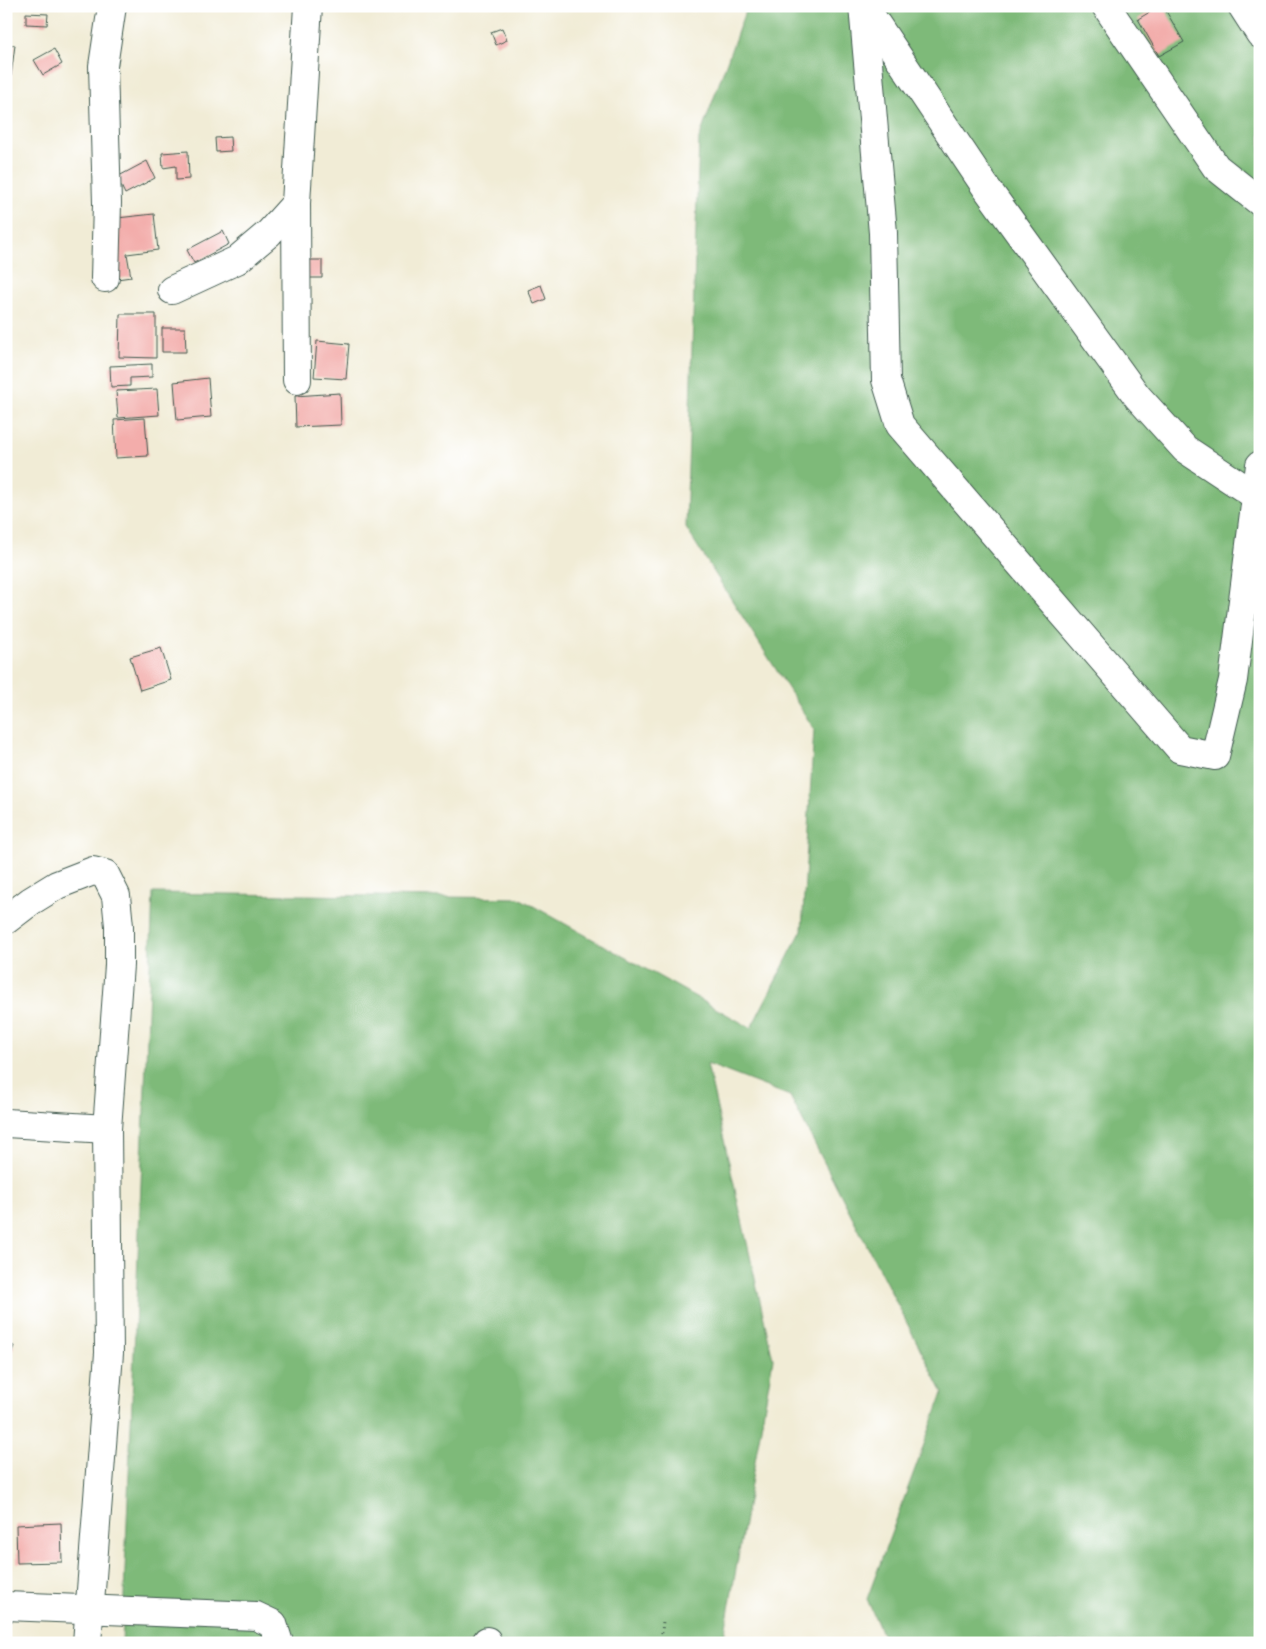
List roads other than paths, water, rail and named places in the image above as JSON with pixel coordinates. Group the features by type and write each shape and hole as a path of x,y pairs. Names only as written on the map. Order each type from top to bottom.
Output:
{"street":[{"path":"105,278 107,203 103,66 112,6"},
{"path":"297,380 296,203 308,6"},
{"path":"864,6 985,186 1137,396 1185,449 1256,496"},
{"path":"864,6 883,233 886,380 900,424 1180,748 1215,756 1233,680 1260,465"},
{"path":"1106,6 1216,167 1260,202"},
{"path":"1242,6 1260,34"},
{"path":"172,290 237,260 269,233 296,203"},
{"path":"6,920 57,884 93,871 105,874 116,896 119,926 119,965 107,1130 109,1353 87,1643"},
{"path":"6,1123 107,1130"},
{"path":"6,1606 256,1616 273,1624 278,1643"}]}
